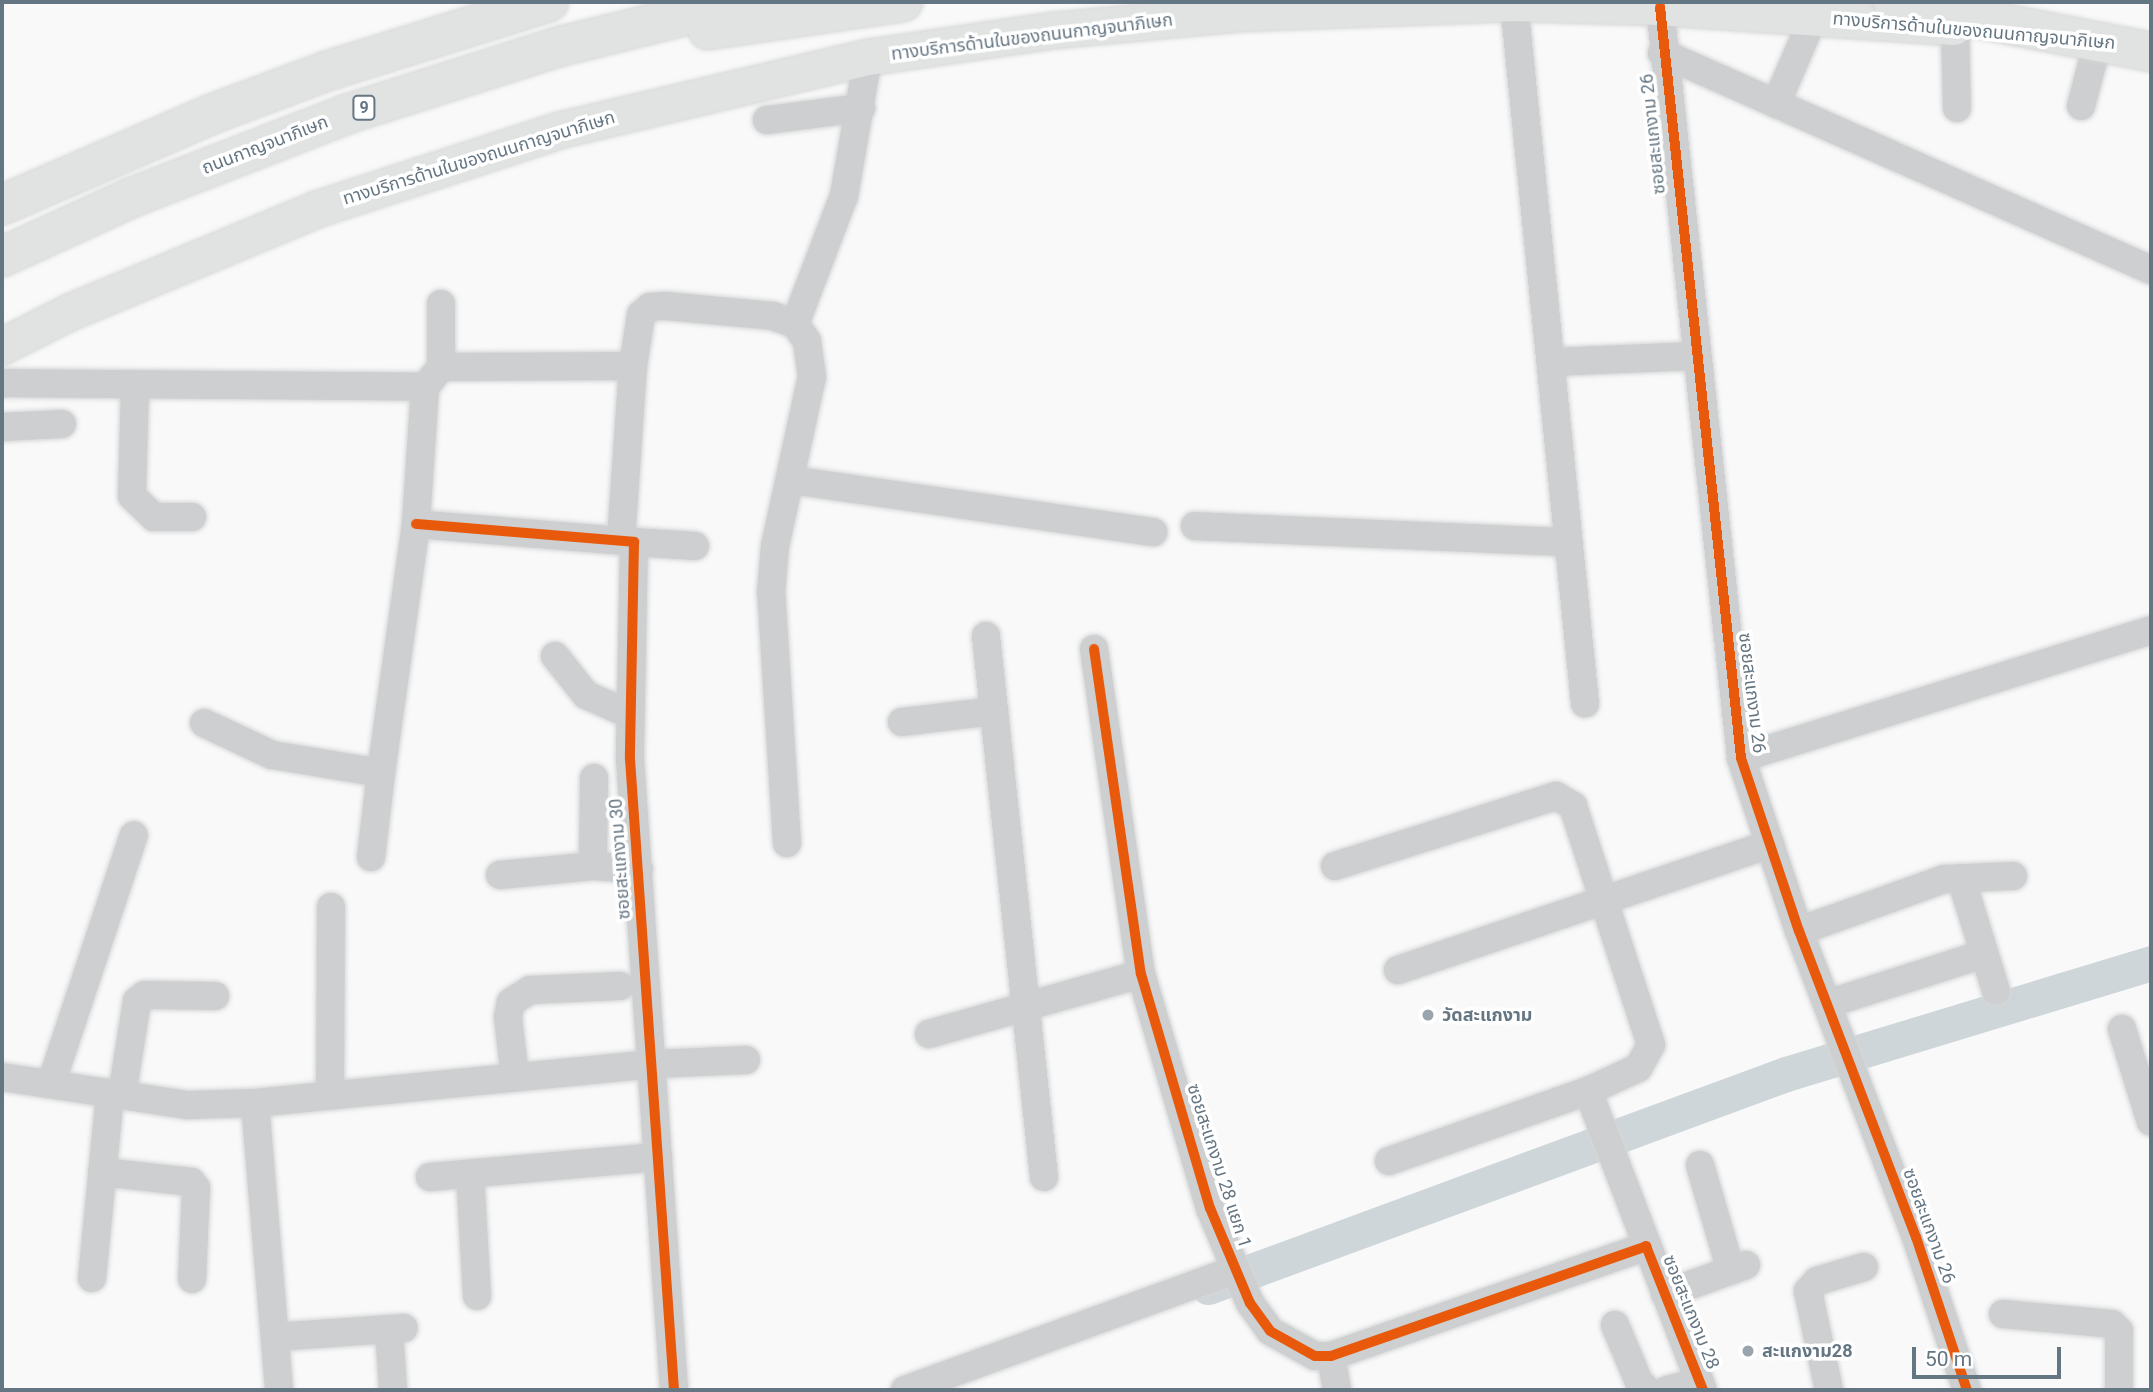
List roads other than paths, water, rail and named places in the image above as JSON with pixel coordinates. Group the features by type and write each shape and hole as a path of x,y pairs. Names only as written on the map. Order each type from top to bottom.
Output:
{"highway":[{"path":"2,205 105,158 263,95 547,2"},
{"name":"ถนนกาญจนาภิเษก","path":"2,257 242,152 462,76 741,2"},
{"path":"462,76 705,31 903,2"},
{"path":"1894,2 2151,50"}],"main road":[{"name":"ทางบริการด้านในของถนนกาญจนาภิเษก","path":"2,346 69,312 316,209 559,130 868,58 1054,30 1240,13 1514,4 1660,7 1955,27 2098,41 2151,50"}],"street":[{"path":"1514,4 1553,362 1566,542 1585,703"},
{"name":"ซอยสะแกงาม 26","path":"1660,7 1662,53 1694,356 1741,758 1799,931 1859,1085 1967,1390"},
{"path":"1776,104 1813,18"},
{"path":"1955,27 1957,108"},
{"path":"2081,106 2098,41"},
{"path":"1662,53 2151,270"},
{"path":"787,843 771,592 775,546 812,377 807,341 794,324 844,196 868,58"},
{"path":"767,120 861,108"},
{"path":"371,856 416,524 441,304"},
{"name":"ซอยสะแกงาม 30","path":"674,1390 629,714 628,541 633,366 641,315 650,307 773,316 794,324"},
{"path":"1553,362 1694,356"},
{"path":"2,383 135,386 433,377 633,366"},
{"path":"135,386 132,496 154,517 192,517"},
{"path":"2,427 62,424"},
{"path":"791,480 1153,532"},
{"path":"416,524 695,546"},
{"path":"1195,526 1566,542"},
{"path":"1741,758 2151,629"},
{"path":"986,636 1028,1004 1044,1177"},
{"name":"ซอยสะแกงาม 28 แยก 1","path":"1094,649 1142,974 1210,1208 1250,1303 1281,1339 1315,1356 1331,1356"},
{"path":"555,656 586,695 629,714"},
{"path":"902,722 994,711"},
{"path":"204,723 272,755 382,773"},
{"path":"593,866 594,779"},
{"path":"1335,866 1556,796 1573,806 1607,902 1651,1045 1637,1068 1588,1091 1389,1161"},
{"path":"51,1084 134,835"},
{"path":"1398,970 1607,902 1770,844"},
{"path":"500,876 593,866 639,869"},
{"path":"1799,931 1944,879 2013,876"},
{"path":"1961,878 1996,991"},
{"path":"330,1095 331,907"},
{"path":"1827,1004 1984,954"},
{"path":"929,1034 1142,974"},
{"path":"515,1077 508,1017 511,1002 530,990 620,986"},
{"path":"92,1278 102,1172 137,1001 145,995 215,996"},
{"path":"2123,1029 2151,1122"},
{"path":"2,1077 188,1105 255,1103 653,1064 746,1060"},
{"name":"ซอยสะแกงาม 28","path":"1588,1091 1615,1170 1701,1386"},
{"path":"255,1103 279,1390"},
{"path":"430,1177 658,1157"},
{"path":"1665,1294 1738,1268 1700,1165"},
{"path":"102,1172 191,1182 196,1188 192,1279"},
{"path":"470,1174 477,1296"},
{"path":"1336,1390 1331,1356 1646,1246"},
{"path":"1829,1390 1808,1291 1817,1281 1864,1267"},
{"path":"905,1390 1236,1273"},
{"path":"2003,1314 2112,1324 2119,1331 2119,1390"},
{"path":"1615,1325 1639,1382 1647,1390"},
{"path":"275,1337 396,1329 393,1390"},
{"path":"1667,1390 1701,1386"}],"waterway":[{"path":"1208,1287 1786,1074 2151,963"}],"place":[{"name":"วัดสะแกงาม","path":"1428,1015"},
{"name":"สะแกงาม28","path":"1748,1351"}]}
